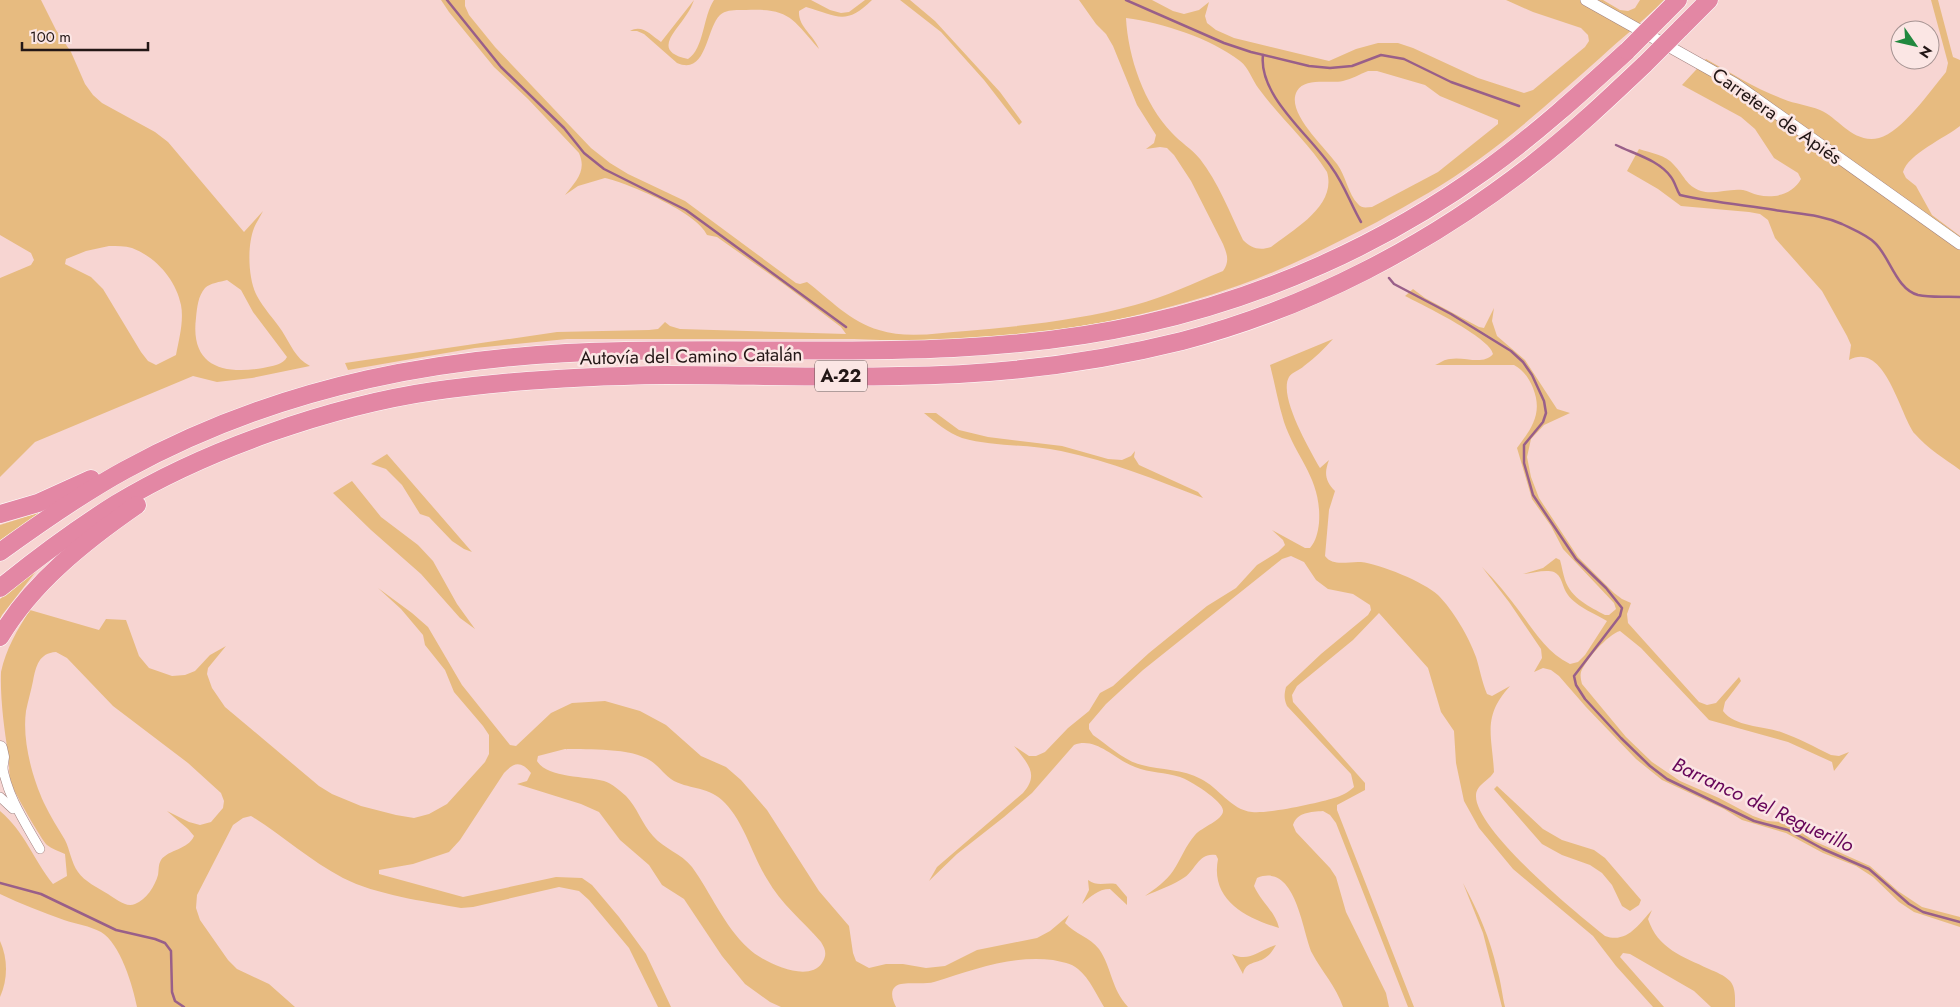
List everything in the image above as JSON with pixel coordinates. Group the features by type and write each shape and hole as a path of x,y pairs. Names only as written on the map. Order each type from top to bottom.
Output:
{"highway":[{"name":"Autovía del Camino Catalán","path":"0,552 91,490 155,454 235,419 295,398 347,383 452,363 498,358 627,350 864,351 982,346 1052,340 1091,334 1184,314 1231,300 1308,271 1349,252 1414,217 1483,172 1527,139 1577,97 1678,0"},
{"name":"Autovía del Camino Catalán","path":"0,588 68,536 118,503 170,475 215,454 284,428 385,400 482,385 611,376 901,376 1042,367 1105,357 1183,340 1254,318 1303,300 1350,278 1424,239 1466,213 1534,163 1583,122 1645,64 1708,0"},
{"path":"0,514 61,493 169,441 228,416 295,398"},
{"path":"0,638 9,622 50,575 106,526 148,497 210,461 284,428"}],"main road":[{"path":"0,748 1,767"}],"street":[{"name":"Carretera de Apiés","path":"1586,0 1734,83 1960,244"},
{"path":"1,767 7,788 40,849"},
{"path":"0,797 10,806 28,829"}],"shaded area":[{"path":"0,0 41,0 56,30 71,52 85,84 93,95 102,103 155,132 168,142 244,232 263,211 254,228 250,244 250,272 254,289 294,351 310,366 252,378 217,382 193,376 35,442 0,477 0,278 31,265 34,260 31,253 0,235","holes":["109,246 129,247 141,252 157,263 170,278 175,287 182,311 181,330 176,355 156,365 148,361 103,289 91,277 65,264 66,259 86,251","227,280 241,290 253,312 287,357 283,362 263,368 235,370 212,364 204,357 198,347 196,334 196,314 199,298 207,286"]},
{"path":"441,0 465,0 465,6 469,15 495,47 591,148 610,163 628,174 685,201 796,283 807,282 859,322 889,333 911,335 1030,325 1114,310 1168,294 1223,271 1227,264 1226,251 1223,244 1191,181 1174,155 1167,148 1146,149 1154,143 1156,135 1137,105 1113,46 1106,34 1096,24 1079,0 1152,0 1173,11 1184,14 1199,10 1209,2 1205,16 1207,23 1216,30 1234,38 1329,61 1356,49 1378,43 1398,43 1478,78 1524,93 1533,90 1585,47 1589,41 1588,35 1581,28 1533,12 1506,0 1603,0 1620,10 1628,11 1635,8 1640,0 1664,0 1525,123 1454,177 1377,222 1310,256 1240,285 1194,300 1099,323 1001,336 903,340 567,339 475,348 348,370 345,363 557,332 658,329 665,322 670,326 680,329 846,334 841,327 785,285 717,237 707,235 701,226 677,209 645,192 605,178 578,186 565,195 581,171 582,165 579,153 528,99 494,67","holes":["1126,18 1186,33 1215,45 1240,61 1246,67 1267,100 1311,150 1327,172 1326,196 1320,206 1301,224 1271,247 1256,248 1243,240 1206,168 1197,155 1172,133 1153,108 1134,64 1127,33","1368,71 1377,71 1425,85 1440,96 1498,120 1498,124 1438,172 1372,207 1361,207 1352,195 1337,164 1301,119 1296,109 1295,99 1297,91 1306,84 1312,82 1343,81"]},
{"path":"694,0 669,40 671,51 677,56 688,59 697,48 714,0 811,0 830,10 841,13 849,12 865,0 872,0 863,8 848,16 834,16 806,7 799,11 801,22 819,49 789,17 772,11 736,10 723,13 715,21 700,57 694,63 687,65 677,63 644,34 630,31 634,29 642,30 661,42"},
{"path":"900,0 910,0 935,21 1000,92 1022,122 1019,125 984,80 941,32"},
{"path":"1931,0 1938,0 1953,57 1960,60 1960,126 1919,153 1906,165 1903,172 1906,178 1916,186 1932,215 1960,236 1960,470 1931,449 1915,434 1909,425 1890,382 1872,360 1862,357 1849,360 1851,345 1822,291 1775,238 1768,220 1760,214 1749,212 1681,206 1658,189 1627,171 1639,149 1667,159 1692,186 1701,191 1743,190 1764,196 1777,196 1788,192 1801,179 1798,173 1774,158 1755,129 1741,117 1682,85 1706,59 1773,95 1820,110 1854,134 1870,139 1879,138 1897,128 1946,72 1948,63 1940,33 1940,20 1936,20"},
{"path":"1413,289 1425,298 1479,327 1484,328 1494,308 1492,321 1497,336 1525,360 1557,409 1570,413 1544,425 1531,439 1527,457 1531,477 1539,498 1578,557 1614,593 1631,603 1627,614 1628,623 1699,702 1707,705 1716,703 1739,677 1741,681 1725,702 1723,711 1728,716 1742,723 1787,734 1831,755 1839,756 1849,752 1834,771 1832,762 1788,742 1709,720 1641,648 1620,631 1609,637 1598,648 1583,667 1581,676 1582,684 1626,737 1652,762 1680,781 1719,798 1753,816 1767,821 1791,823 1814,841 1870,866 1898,891 1922,907 1960,917 1960,927 1914,912 1899,902 1873,877 1856,866 1823,853 1786,833 1742,820 1724,809 1662,780 1636,759 1559,676 1551,670 1543,668 1534,672 1542,658 1541,649 1482,567 1506,594 1548,648 1570,664 1578,662 1585,655 1607,621 1574,601 1566,592 1559,576 1554,572 1543,571 1523,574 1543,568 1556,558 1560,560 1564,578 1576,597 1605,615 1609,615 1616,609 1614,603 1563,549 1551,526 1532,499 1517,448 1531,427 1536,413 1536,397 1528,378 1514,365 1435,365 1448,359 1479,360 1489,358 1493,354 1481,339 1405,296"},
{"path":"1333,339 1312,360 1290,375 1287,386 1291,409 1320,468 1329,460 1326,477 1335,491 1329,510 1325,556 1337,562 1361,562 1379,566 1412,579 1431,590 1449,608 1465,633 1476,657 1487,694 1492,696 1510,686 1495,707 1492,717 1491,736 1494,772 1481,785 1476,795 1480,810 1491,828 1551,891 1605,936 1613,938 1626,935 1652,910 1648,919 1658,938 1680,955 1728,979 1734,990 1735,1007 1711,1007 1694,991 1630,954 1623,953 1620,957 1664,1007 1653,1007 1616,966 1593,936 1513,869 1479,828 1464,801 1456,763 1454,731 1441,712 1428,668 1379,613 1353,640 1297,686 1292,695 1293,702 1365,783 1365,790 1337,805 1337,810 1414,1007 1408,1007 1336,823 1330,815 1323,811 1301,815 1293,825 1296,832 1336,877 1346,912 1386,993 1389,1007 1343,1007 1337,992 1312,953 1295,901 1289,889 1281,880 1270,876 1257,878 1254,886 1279,928 1243,913 1225,896 1217,873 1218,859 1216,855 1206,856 1181,880 1145,896 1170,875 1195,835 1220,817 1223,811 1222,807 1205,791 1184,779 1174,775 1135,767 1098,746 1082,743 1074,745 1032,793 957,854 929,881 937,867 1023,793 1028,786 1031,780 1030,769 1014,746 1029,756 1036,756 1045,752 1068,728 1089,711 1100,693 1113,686 1149,653 1207,606 1236,588 1257,565 1278,552 1285,545 1283,540 1272,530 1305,548 1310,548 1312,545 1319,523 1317,494 1308,470 1284,422 1270,365","holes":["1291,556 1304,562 1316,580 1328,589 1353,594 1370,605 1371,610 1368,615 1321,654 1286,687 1285,695 1287,706 1351,774 1354,787 1352,789 1339,796 1317,803 1281,810 1252,812 1231,803 1201,779 1187,773 1135,763 1093,735 1089,729 1089,724 1106,704 1143,670 1282,559"]},
{"path":"924,413 936,413 959,430 988,437 1062,446 1108,459 1122,460 1131,456 1135,451 1134,457 1139,465 1198,492 1203,498 1133,472 1079,455 1049,449 986,443 962,438 937,424"},
{"path":"387,454 472,552 452,541 429,517 420,514 402,485 386,469 371,464"},
{"path":"352,481 381,517 418,545 433,561 457,604 475,629 460,618 421,574 333,493"},
{"path":"38,513 39,517 0,545 0,525"},
{"path":"41,565 2,615 0,619 0,599"},
{"path":"378,588 428,627 462,685 510,745 516,746 551,713 572,703 605,701 640,711 666,725 701,756 726,767 741,780 767,810 819,891 849,926 856,961 869,968 886,964 903,964 926,968 945,966 977,950 1037,938 1050,931 1069,915 1065,923 1099,949 1118,993 1128,1007 1104,1007 1089,982 1075,967 1053,960 1037,959 1007,962 978,968 930,983 908,983 896,986 892,993 896,1007 781,1007 770,1002 745,984 722,956 684,899 662,885 649,865 620,840 599,812 581,804 517,784 527,781 531,773 524,766 518,764 504,773 460,840 449,852 413,864 379,870 379,874 463,897 556,877 582,878 592,885 619,917 646,954 671,1007 658,1007 629,948 589,900 579,891 559,887 473,907 461,908 401,897 370,889 343,878 319,864 251,816 243,818 233,825 197,895 196,908 200,920 228,960 237,969 269,984 295,1007 137,1007 120,955 114,945 101,932 24,905 0,894 0,811 16,828 53,884 67,876 65,854 47,845 11,783 2,702 1,672 12,640 30,610 99,630 106,619 126,620 139,656 149,668 172,676 185,675 195,671 210,655 226,646 208,668 207,674 212,688 225,707 319,786 332,794 361,806 414,818 429,814 447,804 485,762 489,754 489,735 454,692 445,670 425,645 423,635 401,609","holes":["56,652 67,658 113,706 188,763 221,793 224,801 223,808 211,822 200,825 189,822 167,811 194,836 183,847 164,856 159,866 155,884 143,899 132,905 121,902 92,884 78,872 65,840 51,817 36,782 25,734 26,711 35,670 39,661 46,655","565,749 609,750 632,753 651,761 674,781 707,791 719,798 738,820 762,870 773,888 785,904 821,942 825,952 822,963 815,969 796,971 785,969 755,954 732,930 688,862 653,836 633,805 616,787 596,779 568,776 549,771 537,761 538,756"]},
{"path":"1497,786 1543,829 1562,840 1594,850 1605,858 1641,900 1639,905 1630,911 1622,906 1612,885 1602,873 1590,865 1562,855 1542,844 1494,789"},
{"path":"1088,880 1098,884 1116,884 1127,897 1127,905 1110,889 1098,892 1082,904 1089,890"},
{"path":"1463,883 1479,914 1491,946 1505,1007 1502,1007 1483,933"},
{"path":"0,941 6,962 6,976 0,997"},
{"path":"1276,945 1267,957 1246,967 1243,974 1232,954 1244,957 1254,955"}],"waterway":[{"path":"447,0 501,67 564,128 584,153 604,169 686,210 846,327"},
{"path":"1126,0 1224,43 1251,52 1309,66 1330,68 1352,66 1381,55 1404,59 1451,82 1519,106"},
{"name":"Barranco del Reguerillo","path":"1263,55 1264,70 1277,100 1332,168 1361,222"},
{"path":"1616,145 1660,166 1672,179 1680,195 1715,202 1809,215 1834,221 1859,232 1875,243 1899,280 1910,292 1923,296 1960,297"},
{"name":"Barranco del Reguerillo","path":"1389,278 1394,284 1451,314 1511,351 1523,362 1532,375 1544,401 1546,413 1543,422 1524,445 1524,463 1533,495 1576,559 1606,588 1622,608 1620,616 1574,676 1576,685 1585,699 1621,738 1650,766 1667,779 1754,821 1788,830 1823,849 1869,869 1909,904 1923,912 1960,922"},
{"path":"0,883 41,894 116,930 165,943 171,951 172,992 175,1001 184,1007"}]}
